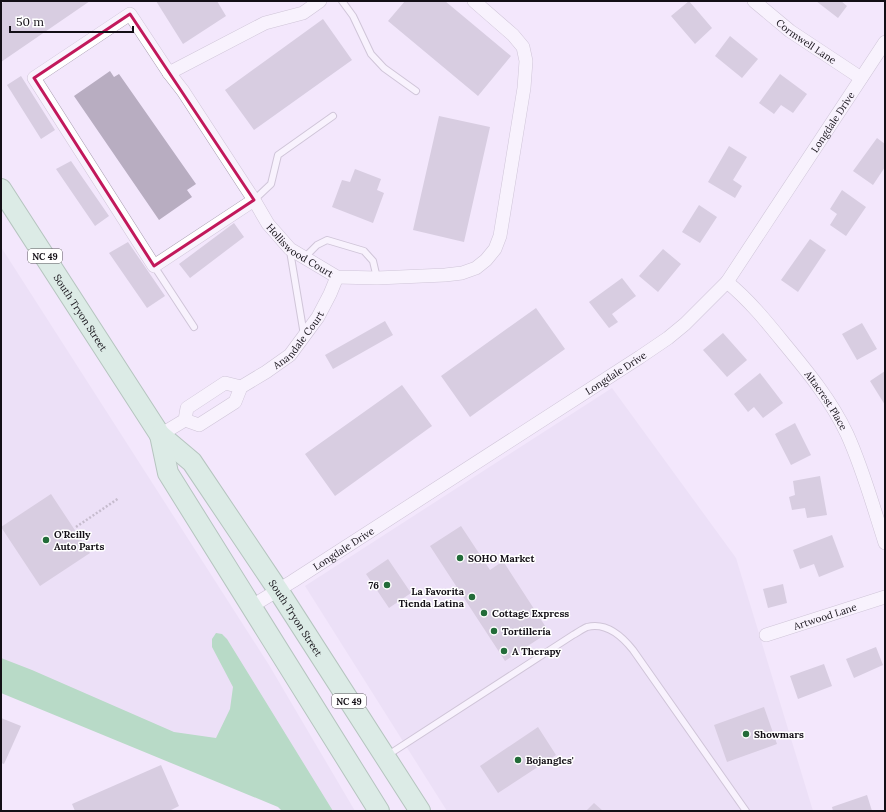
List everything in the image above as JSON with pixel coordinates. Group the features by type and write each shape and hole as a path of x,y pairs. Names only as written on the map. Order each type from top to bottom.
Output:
{"main road":[{"name":"South Tryon Street","path":"1,189 160,435 192,462 278,590 420,811"},
{"name":"South Tryon Street","path":"160,435 168,473 379,811"}],"street":[{"path":"169,73 265,23 303,13 320,1"},
{"name":"Holliswood Court","path":"154,266 34,78 130,14 254,200 268,224 290,249 337,277 378,278 462,273 476,268 486,260 495,249 500,236 524,88 526,60 523,47 513,35 474,1"},
{"name":"Cormwell Lane","path":"754,1 790,30 862,78"},
{"name":"Longdale Drive","path":"252,606 668,338 685,324 727,282 885,42"},
{"path":"154,266 254,200"},
{"name":"Anandale Court","path":"241,387 290,355 318,317 337,277"},
{"name":"Altacrest Place","path":"727,282 756,309 830,401 850,441 864,477 885,543"},
{"path":"160,435 185,420 188,408 225,383 241,387 235,402 199,425 185,420"},
{"name":"Artwood Lane","path":"766,635 885,597"}],"lane":[{"path":"342,1 353,16 371,54 384,68 416,92"},
{"path":"254,200 271,184 278,155 333,116"},
{"path":"304,258 317,245 327,240 364,251 373,261 378,278"},
{"path":"290,249 304,336"},
{"path":"154,266 194,326"},
{"path":"385,757 586,627 600,626 614,631 625,640 633,650 746,811"}],"path":[{"path":"76,527 119,498"}],"highlighted area":[{"path":"130,14 254,200 154,266 34,78"}],"shaded area":[{"path":"1,247 269,665 355,811 308,811 1,685"},
{"path":"612,388 736,558 813,811 447,811 305,586"}],"green space":[{"path":"216,633 222,634 227,639 333,811 282,811 278,807 1,693 1,658 174,732 216,738 230,709 233,687 212,647 212,639"}],"building":[{"path":"5,1 90,1 1,62 1,4"},
{"path":"156,1 217,1 226,16 183,44"},
{"path":"405,1 445,1 511,56 478,96 388,21"},
{"path":"689,1 712,28 695,44 671,16"},
{"path":"816,1 841,1 847,6 838,18"},
{"path":"323,19 352,60 254,130 225,90"},
{"path":"730,36 758,59 742,78 715,56"},
{"path":"110,71 114,77 119,74 196,184 187,190 192,197 159,220 74,96"},
{"path":"780,74 807,94 793,113 781,105 774,114 759,103"},
{"path":"21,76 55,130 41,139 7,85"},
{"path":"439,116 490,127 464,242 413,230"},
{"path":"877,138 885,144 885,167 873,185 853,171"},
{"path":"729,146 747,157 733,180 742,186 735,198 708,182"},
{"path":"71,161 109,216 95,226 56,169"},
{"path":"355,169 381,179 377,190 384,193 373,223 332,207 342,180 350,182"},
{"path":"842,190 866,207 846,236 830,225 837,214 830,209"},
{"path":"699,205 717,217 700,243 682,232"},
{"path":"234,223 244,237 190,278 179,264"},
{"path":"810,239 826,250 798,292 781,280"},
{"path":"128,242 165,296 147,308 109,253"},
{"path":"663,249 681,264 658,292 639,276"},
{"path":"622,278 636,296 612,314 618,322 609,328 589,302"},
{"path":"536,308 565,349 470,417 441,376"},
{"path":"385,321 393,335 333,369 325,355"},
{"path":"862,323 877,349 857,360 842,334"},
{"path":"723,333 747,360 727,377 703,350"},
{"path":"885,371 885,405 870,381"},
{"path":"760,373 783,403 763,418 754,407 748,412 734,394"},
{"path":"402,385 432,426 335,496 305,454"},
{"path":"795,423 811,455 791,465 775,434"},
{"path":"820,476 827,515 807,518 805,508 792,510 789,497 795,495 793,481"},
{"name":"O'Reilly Auto Parts","path":"51,494 90,553 40,586 1,527"},
{"path":"461,526 490,570 503,561 549,632 505,661 430,546"},
{"path":"832,535 844,567 819,577 814,564 800,569 793,550"},
{"path":"388,559 411,593 389,608 366,574"},
{"path":"783,584 787,603 768,608 763,589"},
{"path":"876,647 883,665 854,678 846,659"},
{"path":"824,664 832,686 798,699 790,676"},
{"name":"Showmars","path":"764,707 777,744 727,762 714,725"},
{"path":"1,718 21,726 4,764 1,763"},
{"name":"Bojangles'","path":"538,727 556,755 498,793 480,766"},
{"path":"161,765 179,806 169,811 75,811 72,804"},
{"path":"867,795 872,811 833,811 832,807"},
{"path":"594,803 603,811 586,811"}],"place":[{"name":"O'Reilly Auto Parts","path":"46,540"},
{"name":"SOHO Market","path":"460,558"},
{"name":"76","path":"387,585"},
{"name":"La Favorita Tienda Latina","path":"472,597"},
{"name":"Cottage Express","path":"484,613"},
{"name":"Tortillería","path":"494,631"},
{"name":"A Therapy","path":"504,651"},
{"name":"Showmars","path":"746,734"},
{"name":"Bojangles'","path":"518,760"}]}
